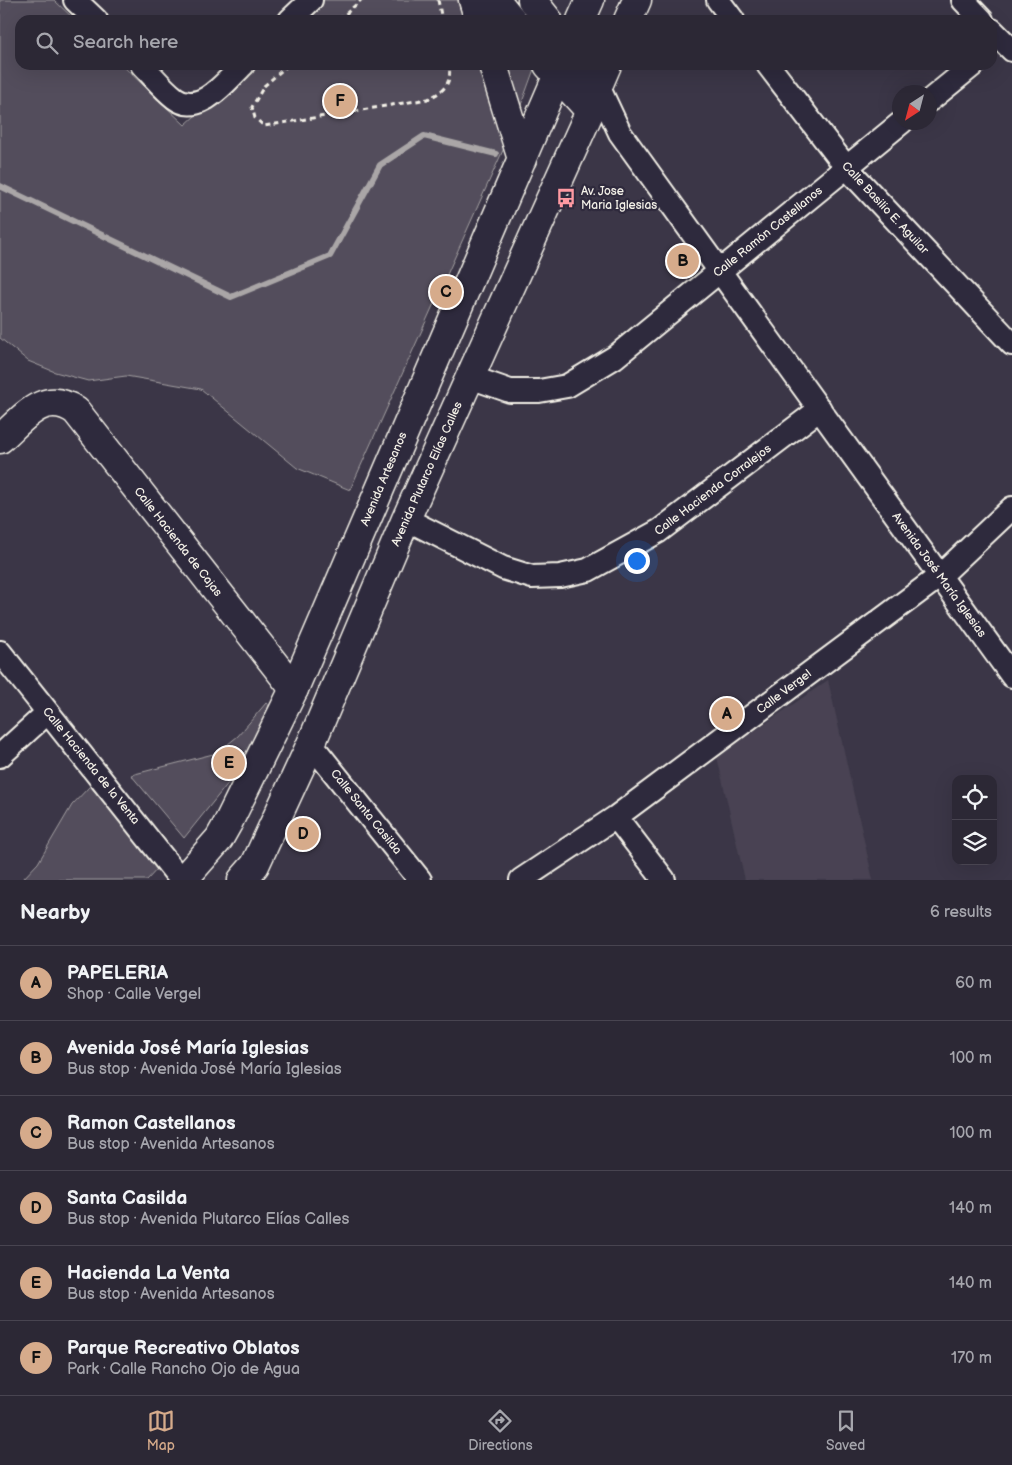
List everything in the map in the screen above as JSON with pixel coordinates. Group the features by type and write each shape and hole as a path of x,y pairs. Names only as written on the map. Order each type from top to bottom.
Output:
{"main road":[{"path":"473,0 478,15"},
{"path":"496,0 508,15"},
{"path":"532,0 544,15"},
{"path":"583,15 590,0"},
{"path":"630,15 637,0"},
{"path":"495,70 522,160"},
{"name":"Avenida Artesanos","path":"182,880 219,839 294,689 522,160 556,70"},
{"name":"Avenida José María Iglesias","path":"559,70 595,82"},
{"name":"Avenida Plutarco Elías Calles","path":"242,880 255,865 311,744 595,82"},
{"name":"Calle Hacienda de Cajas","path":"0,439 39,405 58,402 76,411 294,689"}],"street":[{"path":"75,0 91,15"},
{"path":"718,0 729,15"},
{"path":"963,0 977,15"},
{"path":"147,70 176,99 194,103 207,99 238,70"},
{"name":"Calle Basilio E. Aguilar","path":"772,70 846,167 1012,344"},
{"path":"937,94 968,70"},
{"name":"Avenida José María Iglesias","path":"595,82 620,133 1012,676"},
{"name":"Calle Ramón Castellanos","path":"470,377 510,391 539,391 567,386 615,357 892,130"},
{"name":"Calle Hacienda Corralejos","path":"406,519 503,568 532,577 560,576 588,570 659,531 820,409"},
{"name":"Calle Vergel","path":"521,880 616,817 940,576 1012,508"},
{"name":"Calle Hacienda de la Venta","path":"0,652 182,880"},
{"path":"0,756 48,713"},
{"name":"Calle Santa Casilda","path":"311,744 420,880"},
{"path":"616,817 664,880"}],"path":[{"path":"344,15 361,0"},
{"path":"438,0 441,15"},
{"path":"282,70 264,86 252,107 255,118 264,126 428,99 440,93 450,81 449,70"}],"shaded area":[{"path":"0,0 54,0 70,15 15,15 15,70 127,70 185,125 246,70 480,70 504,148 350,490 297,468 201,389 126,376 88,381 55,372 28,361 0,338"},
{"path":"322,0 458,0 462,15 306,15"},
{"path":"502,70 534,70 517,116"},
{"path":"828,680 873,880 745,880 717,757"},
{"path":"266,703 272,708 246,761 184,838 131,775 217,753 238,736"},
{"path":"90,786 160,866 147,880 22,880 38,863 72,805"}],"waterway":[{"path":"0,186 231,297 330,256 380,165 424,136 496,154"}],"place":[{"name":"Parque Recreativo Oblatos","path":"340,101"},
{"name":"Av. Jose Maria Iglesias","path":"566,198"},
{"name":"Avenida José María Iglesias","path":"683,261"},
{"name":"Ramon Castellanos","path":"446,292"},
{"name":"PAPELERIA","path":"727,714"},
{"name":"Hacienda La Venta","path":"229,763"},
{"name":"Santa Casilda","path":"303,834"}]}
